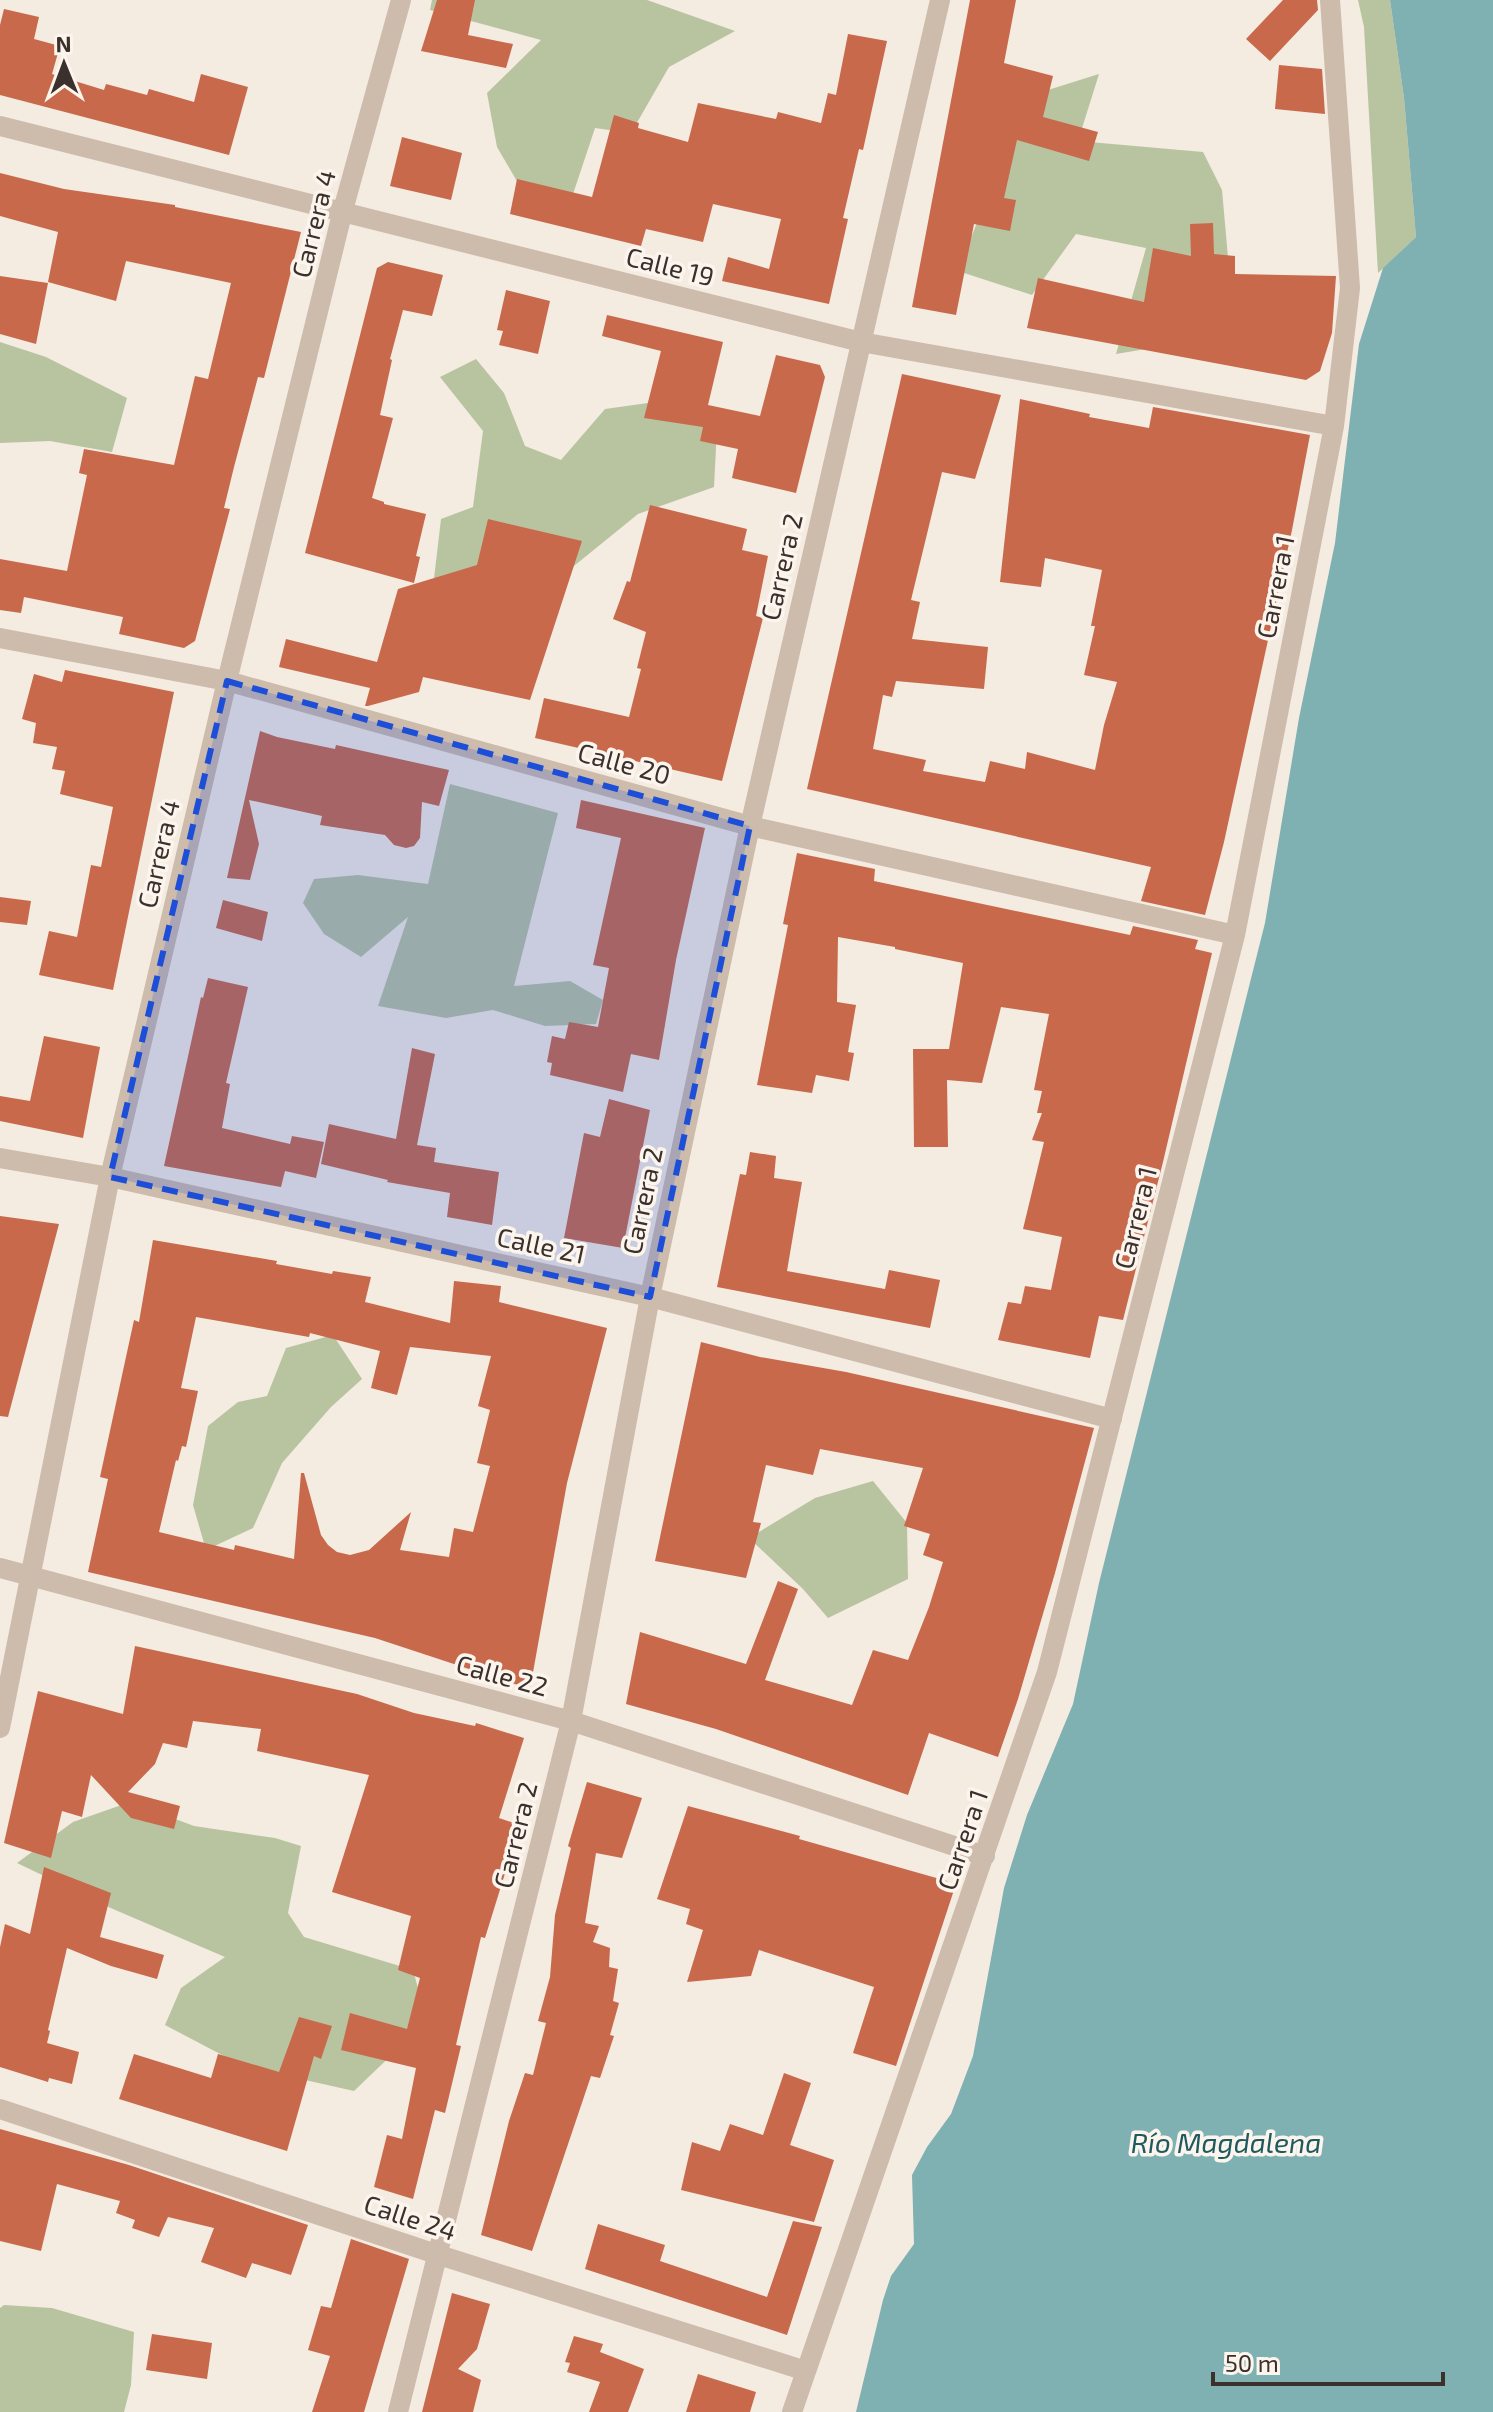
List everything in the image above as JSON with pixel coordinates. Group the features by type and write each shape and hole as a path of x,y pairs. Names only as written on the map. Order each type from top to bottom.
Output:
{"street":[{"name":"Carrera 4","path":"0,1728 110,1177 227,681 343,210 401,0"},
{"name":"Carrera 2","path":"398,2412 571,1721 650,1297 750,826 940,0"},
{"name":"Carrera 1","path":"792,2412 1047,1672 1235,935 1334,426 1350,288 1330,0"},
{"name":"Calle 19","path":"0,126 861,342 1334,426"},
{"name":"Calle 20","path":"0,638 227,681 750,826 1235,935"},
{"name":"Calle 21","path":"0,1158 110,1177 650,1297 1112,1419"},
{"name":"Calle 22","path":"0,1568 571,1721 985,1856"},
{"name":"Calle 24","path":"0,2109 439,2255 806,2371"}],"highlighted area":[{"path":"227,681 750,826 650,1297 110,1177"}],"green space":[{"path":"432,0 647,0 735,31 669,67 631,133 595,128 570,203 525,195 497,147 487,93 541,40 430,10"},
{"path":"1358,0 1390,0 1404,98 1416,237 1378,273 1364,27"},
{"path":"1099,74 1078,141 1203,152 1222,190 1231,291 1206,339 1116,354 1146,248 1076,234 1032,295 958,271 982,210 1000,105"},
{"path":"0,342 46,357 127,398 112,452 50,441 0,443"},
{"path":"476,359 504,393 525,446 561,460 605,409 655,402 717,428 714,487 638,514 569,570 433,587 441,519 473,507 483,431 440,377"},
{"path":"450,784 558,813 514,986 570,981 603,1000 596,1024 545,1026 493,1010 446,1018 378,1006 408,917 361,957 324,934 303,903 314,879 358,875 428,884"},
{"path":"333,1335 362,1379 331,1407 282,1463 253,1528 206,1550 193,1505 208,1426 238,1402 267,1396 286,1348"},
{"path":"873,1481 907,1523 908,1579 828,1618 803,1589 749,1538 815,1498"},
{"path":"130,1802 194,1826 275,1838 301,1846 288,1913 304,1937 413,1970 427,2021 354,2091 243,2066 165,2025 181,1988 225,1957 17,1863 73,1822"},
{"path":"4,2305 52,2308 134,2332 131,2385 124,2412 0,2412 0,2308"}],"water":[{"name":"Río Magdalena","path":"1390,0 1493,0 1493,2412 856,2412 891,2276 914,2244 912,2175 927,2147 951,2114 973,2056 1004,1888 1027,1815 1073,1704 1099,1583 1265,923 1299,718 1335,543 1359,344 1383,268 1416,237 1404,98"}],"building":[{"path":"437,0 475,0 468,35 513,44 506,68 421,51"},
{"path":"970,0 1016,0 1004,63 1053,76 1043,117 1098,132 1089,161 1017,140 1004,198 1016,200 1010,231 974,224 956,315 912,307"},
{"path":"1283,0 1317,0 1318,10 1270,61 1246,39"},
{"path":"4,9 39,17 34,39 60,46 52,74 104,90 106,84 147,95 149,89 194,102 201,74 248,87 229,155 0,95 0,25"},
{"path":"848,34 887,41 863,150 859,149 843,218 848,219 829,304 722,281 728,257 769,269 781,219 713,204 703,242 646,229 641,246 510,214 517,179 592,197 614,115 639,123 638,128 688,142 698,103 776,119 778,112 821,123 828,93 836,95"},
{"path":"1279,65 1322,69 1325,114 1275,109"},
{"path":"402,137 462,153 451,200 390,186"},
{"path":"0,173 64,189 175,205 301,232 264,378 258,377 234,467 224,508 230,509 195,641 184,648 119,634 123,617 24,597 21,613 0,610 0,559 67,571 87,475 79,473 84,449 174,465 195,376 208,379 231,283 126,261 116,301 48,282 58,232 0,216"},
{"path":"1213,223 1214,254 1235,256 1235,274 1336,276 1332,333 1320,371 1306,380 1027,328 1038,278 1144,302 1153,248 1191,256 1190,224"},
{"path":"388,262 443,275 432,316 403,310 380,415 393,418 372,498 426,514 416,556 420,557 414,583 305,553 377,268"},
{"path":"0,276 48,283 36,344 0,334"},
{"path":"506,290 550,301 538,354 499,345 503,331 497,330"},
{"path":"607,315 723,342 708,405 760,416 776,355 820,365 825,377 796,493 732,478 738,449 700,441 703,427 644,418 661,351 602,336"},
{"path":"902,374 1001,395 975,479 942,472 911,600 920,602 912,639 988,647 984,689 896,681 892,697 883,695 873,749 926,760 923,771 985,782 990,761 1025,769 1027,752 1095,770 1117,682 1084,675 1095,626 1091,626 1102,570 1045,558 1041,587 1000,582 1020,399 1090,414 1089,417 1149,428 1153,407 1310,435 1224,842 1205,915 1141,901 1151,867 807,789"},
{"path":"650,505 747,529 742,550 768,556 756,616 763,618 722,781 535,738 544,698 629,717 646,632 613,619 627,581 630,582"},
{"path":"488,519 582,541 530,700 423,677 419,692 365,706 370,688 279,667 286,639 377,662 398,589 477,565"},
{"path":"65,670 174,692 113,990 39,975 49,931 77,937 91,865 101,867 113,807 60,794 65,771 52,769 57,747 33,743 36,723 22,719 34,674 62,682"},
{"path":"260,731 335,749 336,745 449,770 439,806 422,802 420,838 414,846 406,848 394,845 385,835 320,825 322,816 249,800 259,844 250,880 227,878"},
{"path":"581,800 705,828 676,960 659,1060 631,1054 623,1092 550,1075 552,1063 547,1062 552,1036 565,1039 569,1022 598,1027 609,968 593,965 621,838 576,828"},
{"path":"797,853 875,869 874,881 1130,935 1133,926 1198,940 1195,949 1212,953 1123,1320 1099,1316 1090,1358 998,1340 1008,1302 1021,1304 1025,1286 1051,1290 1062,1237 1023,1229 1044,1142 1032,1140 1042,1113 1037,1113 1042,1091 1034,1090 1049,1014 1001,1007 982,1083 947,1080 948,1147 914,1147 913,1049 949,1049 963,963 838,937 837,1002 856,1005 848,1052 854,1053 849,1081 816,1075 812,1093 757,1085 788,925 783,924"},
{"path":"0,897 31,901 27,925 0,922"},
{"path":"223,900 268,912 262,941 216,928"},
{"path":"208,978 248,987 226,1083 230,1084 222,1128 290,1144 292,1136 324,1142 316,1178 285,1171 281,1187 164,1166 201,997"},
{"path":"44,1036 100,1047 83,1138 0,1121 0,1096 30,1101"},
{"path":"412,1048 435,1054 417,1145 436,1148 434,1162 499,1172 492,1225 447,1217 450,1193 387,1182 321,1164 329,1124 396,1139"},
{"path":"609,1099 650,1110 623,1248 564,1238 584,1133 600,1137"},
{"path":"750,1152 776,1156 774,1178 802,1182 787,1271 885,1289 889,1270 940,1280 930,1328 717,1287 740,1174 746,1175"},
{"path":"0,1216 59,1224 8,1417 0,1416"},
{"path":"153,1240 277,1261 276,1264 332,1274 333,1271 371,1277 365,1302 450,1323 454,1281 501,1286 499,1302 607,1328 567,1483 530,1689 375,1638 88,1572 108,1479 100,1477 134,1320 139,1322","holes":["196,1317 309,1337 310,1333 380,1351 371,1388 397,1395 410,1347 491,1356 478,1406 490,1410 477,1463 490,1466 473,1532 454,1528 449,1557 400,1550 411,1512 369,1550 350,1555 337,1552 321,1535 304,1473 301,1473 294,1559 235,1545 234,1550 159,1532 176,1460 182,1446 186,1447 198,1391 181,1388"]},
{"path":"701,1342 1094,1428 1055,1573 998,1757 929,1733 908,1795 716,1729 626,1704 640,1632 746,1664 778,1581 798,1589 765,1680 852,1705 873,1650 908,1660 943,1562 923,1555 930,1534 904,1526 923,1468 820,1449 813,1475 766,1465 753,1522 761,1523 746,1578 655,1561"},
{"path":"135,1646 357,1694 414,1713 475,1726 476,1723 524,1738 499,1818 520,1825 485,1938 481,1937 456,2045 461,2046 445,2113 435,2110 413,2199 374,2187 387,2135 402,2139 416,2068 341,2050 350,2013 407,2029 420,1978 398,1970 411,1916 332,1892 369,1775 257,1751 261,1729 193,1721 187,1748 163,1743 155,1764 128,1792 180,1806 174,1829 131,1818 91,1775 82,1817 62,1811 51,1858 4,1843 38,1691 123,1714"},
{"path":"587,1782 642,1798 622,1858 596,1853 585,1923 599,1926 593,1942 610,1948 609,1967 618,1969 613,2001 619,2003 610,2035 614,2036 600,2078 591,2076 532,2251 481,2235 509,2121 525,2073 533,2075 546,2023 538,2021 550,1977 555,1915 571,1848 568,1846"},
{"path":"688,1806 947,1881 953,1893 896,2066 853,2053 874,1987 759,1950 751,1976 687,1982 703,1930 686,1924 690,1909 657,1899"},
{"path":"44,1867 111,1893 100,1937 164,1955 157,1979 111,1966 67,1948 47,2043 79,2052 72,2084 49,2078 48,2082 0,2067 0,1947 5,1924 30,1934"},
{"path":"299,2017 332,2026 321,2059 314,2056 287,2151 119,2099 134,2054 211,2078 218,2054 279,2072"},
{"path":"784,2073 811,2083 790,2145 834,2160 814,2222 681,2190 692,2142 720,2151 730,2124 763,2135"},
{"path":"0,2129 129,2165 308,2225 291,2275 252,2263 246,2278 201,2262 214,2228 168,2217 159,2237 132,2228 135,2220 116,2213 120,2201 57,2184 41,2251 0,2241"},
{"path":"793,2221 822,2227 787,2335 585,2269 598,2224 665,2245 660,2261 767,2297"},
{"path":"351,2239 409,2259 364,2412 312,2412 330,2356 308,2350 321,2306 331,2308"},
{"path":"452,2293 490,2304 477,2349 458,2369 481,2380 473,2412 422,2412"},
{"path":"152,2334 212,2343 207,2379 146,2370"},
{"path":"574,2336 603,2344 600,2352 644,2369 628,2412 589,2412 600,2382 567,2372 570,2363 565,2362"},
{"path":"698,2374 756,2392 750,2412 686,2412"}]}
